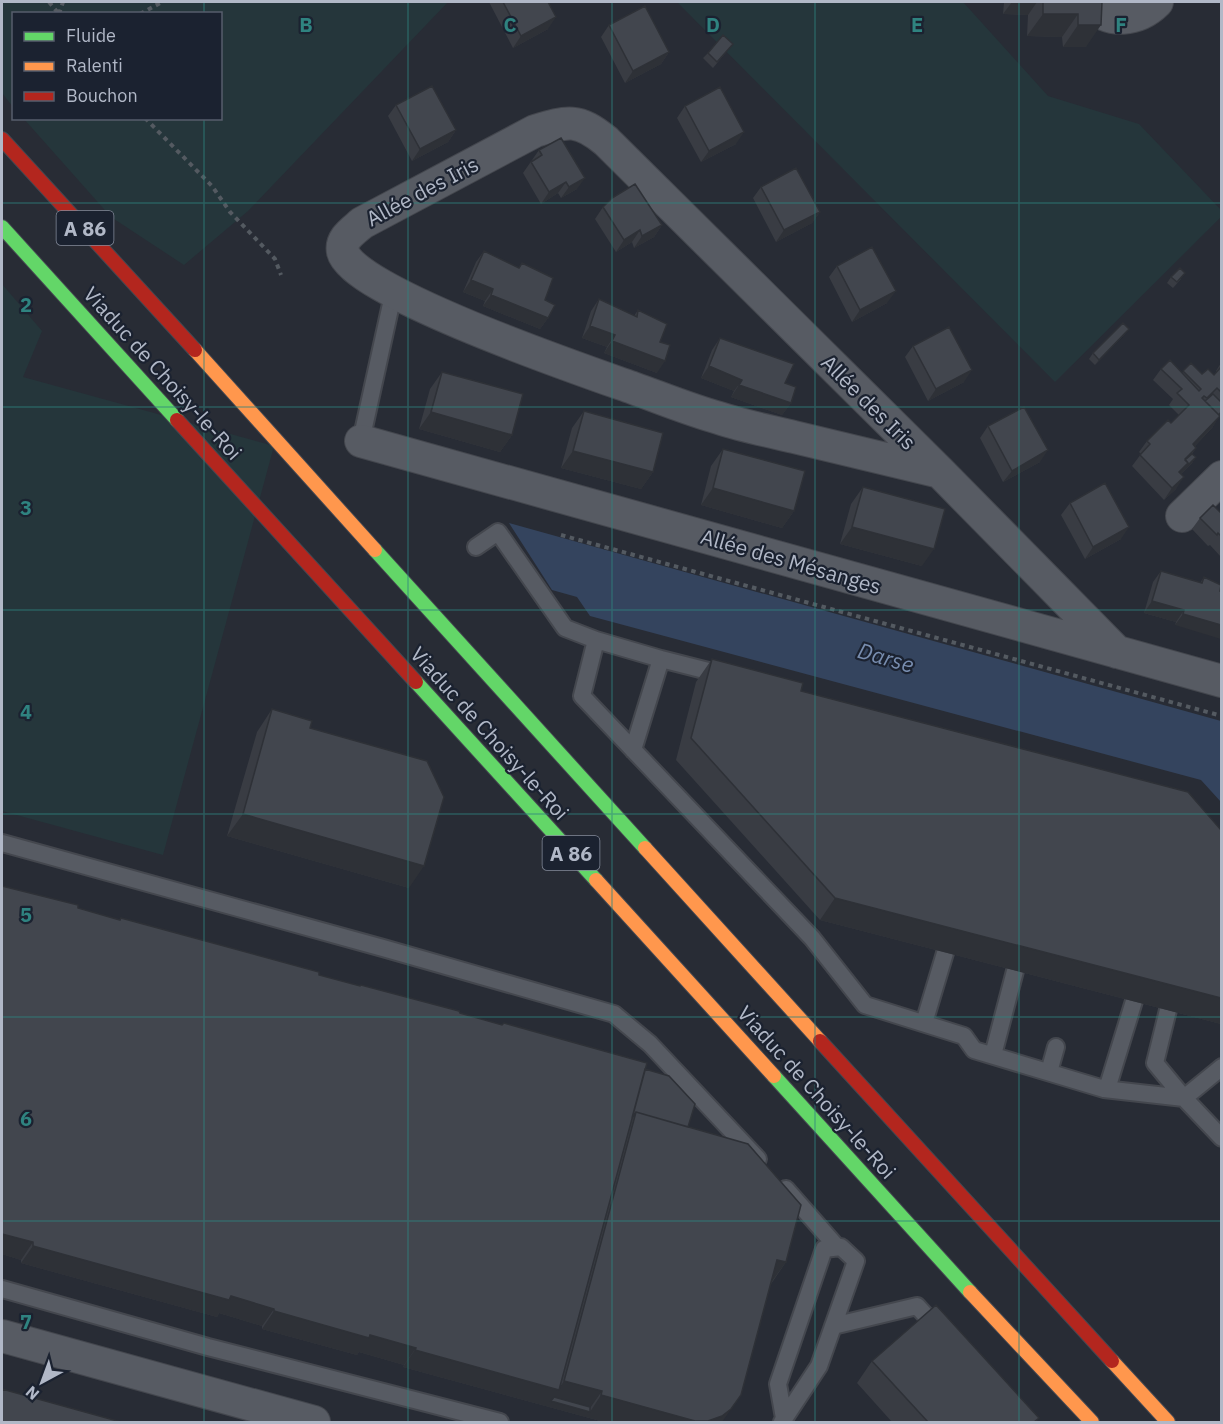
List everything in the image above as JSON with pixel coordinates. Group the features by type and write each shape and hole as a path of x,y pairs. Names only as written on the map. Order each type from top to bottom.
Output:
{"highway":[{"name":"Viaduc de Choisy-le-Roi","path":"2,139 1168,1422"},
{"name":"Viaduc de Choisy-le-Roi","path":"2,227 919,1236 1092,1422"}],"street":[{"path":"1090,2 1105,15 1120,18 1135,17 1149,10 1157,2"},
{"name":"Allée des Iris","path":"940,472 718,418 502,340 397,293 358,271 349,262 343,249 344,241 362,223 535,131 573,123 592,129 940,472 1118,652"},
{"name":"Allée des Mésanges","path":"361,441 1221,681"},
{"path":"1182,516 1221,477"},
{"path":"2,1335 314,1422"}],"lane":[{"path":"361,441 391,304 397,293"},
{"path":"476,546 498,532 565,628 596,640 741,680"},
{"path":"596,640 582,696 812,938 865,1005 964,1036 975,1050 1107,1089 1184,1098 1221,1067"},
{"path":"633,750 661,659"},
{"path":"2,843 614,1014 650,1044 807,1211 837,1247"},
{"path":"924,1023 945,952"},
{"path":"993,1055 1015,971"},
{"path":"1107,1089 1134,1001"},
{"path":"1168,1010 1155,1063 1221,1138"},
{"path":"1048,1072 1056,1047"},
{"path":"842,1247 856,1261 819,1366 783,1420 778,1384 824,1249 842,1247"},
{"path":"2,1289 208,1347 500,1422"},
{"path":"833,1326 917,1306 948,1339"}],"path":[{"path":"144,12 162,2"},
{"path":"147,120 212,186 230,212 275,259 281,275"},
{"path":"561,535 1221,716"}],"shaded area":[{"path":"2,2 448,2 248,211 184,265 111,217 25,120 222,120 222,12 12,12 12,106 2,93"},
{"path":"677,2 963,2 1048,96 1139,124 1221,210 1221,217 1055,382"},
{"path":"2,284 42,331 23,377 274,446 163,855 2,811"}],"water":[{"name":"Darse","path":"509,523 1221,721 1221,802 1201,780 590,616 577,597 552,590"}],"building":[{"path":"503,2 548,2 556,17 521,36"},
{"path":"1043,2 1102,2 1101,25 1078,25 1078,14 1043,14"},
{"path":"645,6 669,52 633,71 609,25"},
{"path":"723,35 733,44 717,62 708,53"},
{"path":"432,86 456,130 420,149 396,105"},
{"path":"720,87 744,132 709,151 685,106"},
{"path":"561,138 585,178 569,187 566,182 549,192 531,162 542,155 539,150"},
{"path":"796,168 820,212 784,230 761,187"},
{"path":"635,184 662,225 642,236 640,230 624,240 603,207 612,198"},
{"path":"872,247 896,291 860,310 837,266"},
{"path":"484,251 519,268 522,263 553,278 545,300 555,305 548,318 491,295 493,289 471,280"},
{"path":"1180,268 1185,273 1177,282 1171,277"},
{"path":"599,299 637,317 638,310 667,324 660,342 670,345 665,361 612,341 615,335 590,326"},
{"path":"1123,323 1129,329 1099,360 1093,353"},
{"path":"949,327 972,370 936,389 913,346"},
{"path":"720,338 794,364 785,383 796,387 791,403 739,385 742,380 709,366"},
{"path":"1170,360 1199,391 1201,389 1183,371 1191,363 1202,374 1208,369 1214,375 1221,367 1221,392 1217,388 1207,398 1204,396 1202,398 1220,416 1193,444 1196,448 1185,459 1188,463 1179,472 1184,477 1172,488 1140,455 1150,444 1147,441 1168,420 1171,423 1189,405 1177,393 1182,389 1161,369"},
{"path":"442,372 523,394 512,435 431,412"},
{"path":"1213,394 1221,402 1219,415 1205,401"},
{"path":"1024,407 1048,450 1012,471 988,426"},
{"path":"584,411 663,433 653,472 573,451"},
{"path":"723,449 805,471 794,511 713,488"},
{"path":"1192,454 1196,457 1184,469 1188,463 1185,460"},
{"path":"1105,483 1129,527 1093,547 1070,503"},
{"path":"863,487 945,509 934,549 852,527"},
{"path":"1213,505 1221,513 1221,536 1218,533 1217,535 1200,518"},
{"path":"1161,571 1202,583 1204,577 1221,585 1221,625 1183,614 1184,610 1152,601"},
{"path":"712,659 803,683 801,691 1188,792 1221,830 1221,998 835,898 691,738"},
{"path":"272,709 312,721 310,728 427,761 444,797 424,866 243,814"},
{"path":"2,886 78,905 78,908 120,920 121,918 319,972 319,975 647,1063 559,1390 415,1350 416,1348 370,1335 369,1338 274,1311 274,1309 231,1296 229,1300 33,1246 33,1242 2,1234"},
{"path":"645,1069 669,1076 695,1104 688,1127 636,1112 632,1118"},
{"path":"636,1112 748,1144 801,1205 786,1262 777,1260 741,1395 731,1409 722,1416 708,1421 695,1421 601,1395 602,1391 564,1381"},
{"path":"936,1305 1039,1418 1034,1422 928,1422 872,1361"},
{"path":"2,1389 121,1422 2,1422"},
{"path":"554,1397 590,1407 590,1412 551,1401"}],"traffic: fast":[{"path":"2,227 177,420"},
{"path":"375,550 645,848"},
{"path":"416,682 596,880"},
{"path":"774,1076 970,1292"}],"traffic: slow":[{"path":"195,350 375,550"},
{"path":"645,848 820,1041"},
{"path":"596,880 774,1076"},
{"path":"970,1292 1092,1422"},
{"path":"1112,1361 1168,1422"}],"traffic: jam":[{"path":"2,139 195,350"},
{"path":"177,420 416,682"},
{"path":"820,1041 1112,1361"}]}
